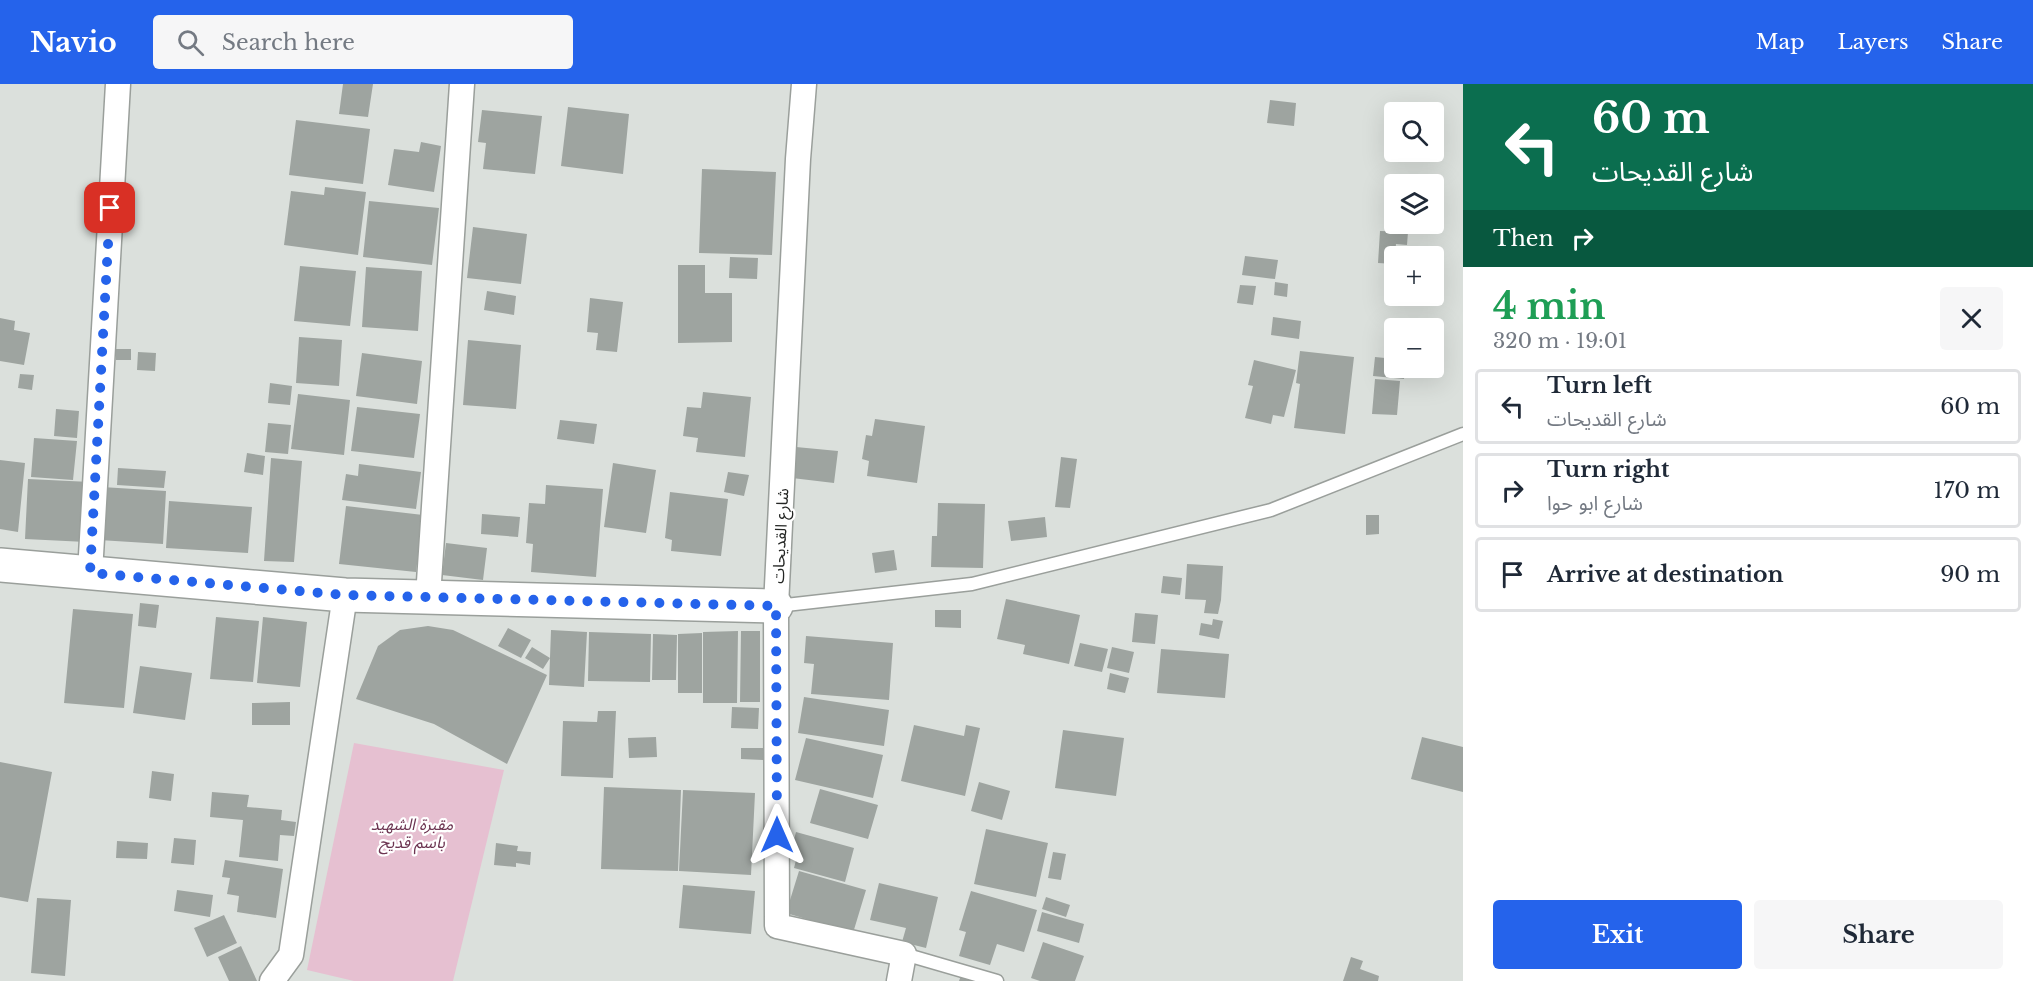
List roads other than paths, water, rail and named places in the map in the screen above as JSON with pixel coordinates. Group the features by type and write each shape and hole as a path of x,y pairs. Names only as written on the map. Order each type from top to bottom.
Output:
{"street":[{"path":"90,573 118,84"},
{"path":"428,597 462,84"},
{"name":"شارع القديحات","path":"0,565 345,595 776,606 798,159 804,84"},
{"path":"272,981 291,955 345,595"},
{"path":"776,606 777,926 904,954 899,981"}],"lane":[{"path":"776,606 972,584 1271,510 1463,434"},
{"path":"904,954 997,981"},
{"path":"289,981 291,955"}],"park label":[{"name":"مقبرة الشهيد باسم قديح","path":"412,833"}]}
